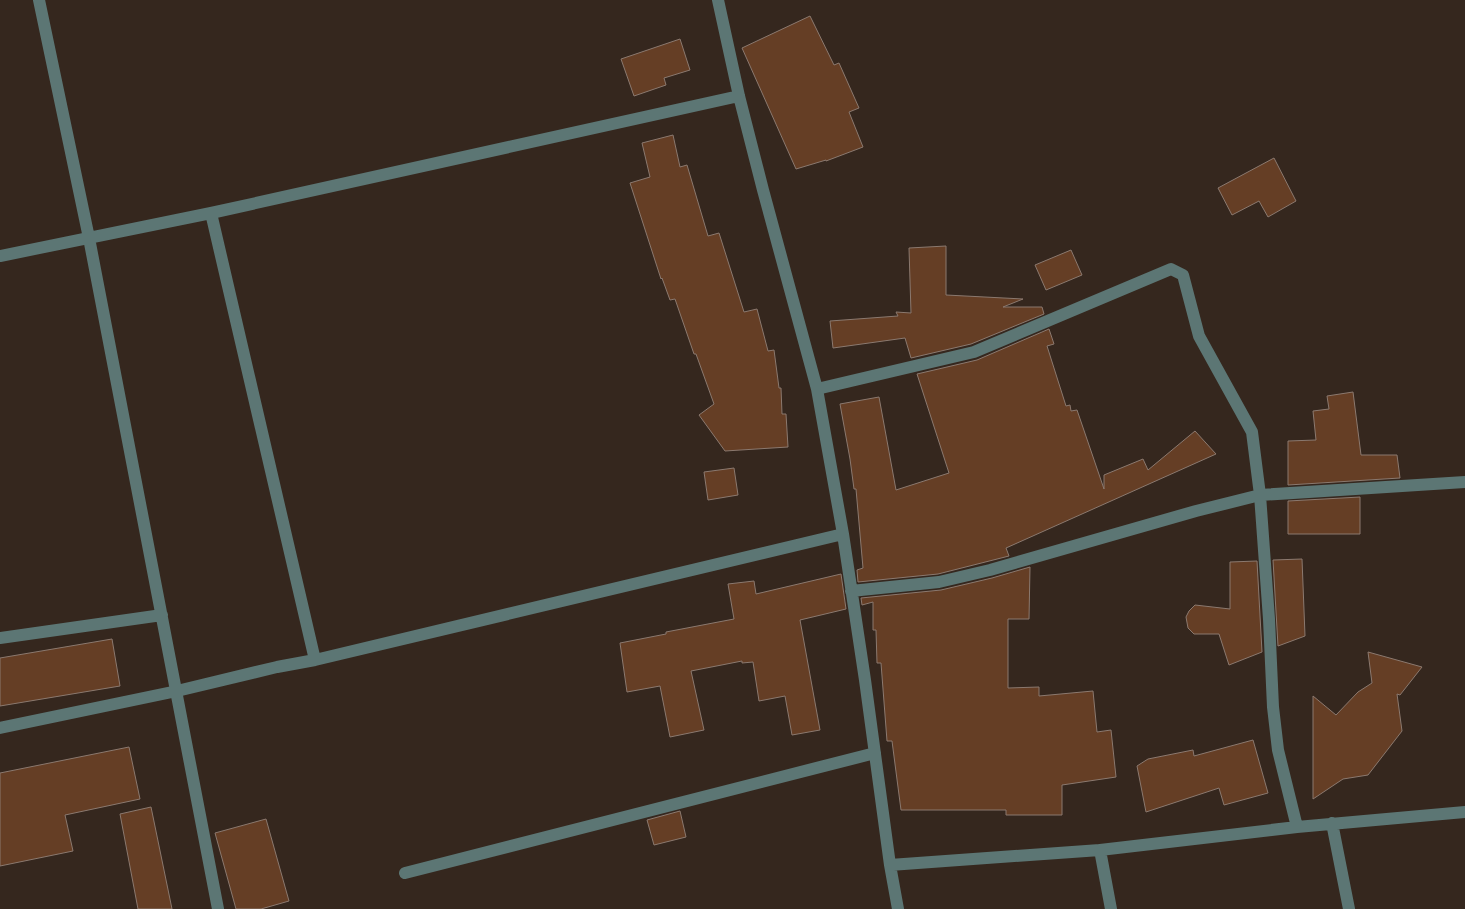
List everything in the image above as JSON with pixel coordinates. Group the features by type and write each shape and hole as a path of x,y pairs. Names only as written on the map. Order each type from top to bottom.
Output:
{"street":[{"path":"39,0 89,238 218,909"},
{"path":"718,0 739,96 817,389 843,534 890,865 898,909"},
{"path":"0,256 211,213 739,96"},
{"path":"211,213 315,660"},
{"path":"817,389 974,352 1171,269 1184,275 1199,336 1252,432 1260,495 1273,707 1278,750 1297,827"},
{"path":"850,591 940,582 990,570 1196,511 1260,495 1465,482"},
{"path":"0,728 315,660 843,534"},
{"path":"0,638 162,615"},
{"path":"405,873 875,753"},
{"path":"890,865 1100,850 1297,827 1465,812"},
{"path":"1332,824 1349,909"},
{"path":"1100,850 1112,909"}],"building":[{"path":"810,16 834,65 839,63 859,108 849,112 863,147 826,161 796,169 742,48"},
{"path":"680,39 690,70 664,78 666,85 634,96 621,59"},
{"path":"673,135 680,167 687,165 708,236 719,233 744,312 757,309 768,351 774,350 779,388 781,388 782,414 786,414 788,447 725,451 699,415 714,404 675,299 670,300 661,279 630,183 650,177 642,143"},
{"path":"1274,158 1296,201 1268,217 1259,201 1232,215 1218,188"},
{"path":"946,246 946,295 1023,299 1003,307 1042,307 1044,314 971,344 911,358 905,338 833,348 830,321 898,316 896,312 911,313 909,248"},
{"path":"1071,250 1082,275 1046,290 1035,265"},
{"path":"1049,329 1054,344 1047,346 1066,406 1070,405 1071,411 1077,410 1104,489 1104,475 1143,459 1148,470 1195,431 1216,454 1006,548 1009,556 938,574 858,582 857,570 863,568 856,489 854,489 840,404 879,397 896,490 949,473 917,374 977,360"},
{"path":"1353,392 1361,455 1397,455 1400,478 1288,485 1288,441 1316,440 1313,411 1329,409 1327,396"},
{"path":"734,468 738,495 708,500 704,472"},
{"path":"1360,497 1360,534 1288,534 1288,501"},
{"path":"1302,559 1305,636 1278,646 1273,560"},
{"path":"1257,561 1262,652 1229,665 1219,634 1194,634 1188,628 1186,617 1195,605 1230,609 1230,562"},
{"path":"1030,567 1029,619 1008,619 1008,688 1039,687 1039,696 1093,691 1097,732 1111,730 1116,777 1062,785 1062,815 1006,815 1006,810 901,810 892,741 887,741 881,663 877,663 876,630 873,630 873,602 862,605 861,598 941,590"},
{"path":"841,574 846,609 800,620 820,730 792,735 785,696 759,701 753,662 742,663 742,661 691,671 704,730 670,737 660,686 627,692 620,643 734,619 728,584 754,581 756,594"},
{"path":"112,639 120,686 0,706 0,658"},
{"path":"1368,652 1422,667 1400,695 1397,694 1402,731 1368,775 1343,779 1313,799 1313,696 1336,715 1358,692 1372,683"},
{"path":"1253,740 1268,793 1224,805 1219,788 1146,812 1137,766 1148,759 1193,750 1194,756"},
{"path":"129,747 140,799 65,815 73,851 0,866 0,773"},
{"path":"151,807 172,909 138,909 120,814"},
{"path":"680,811 686,837 654,845 647,820"},
{"path":"266,819 289,901 261,909 236,909 215,833"}]}
